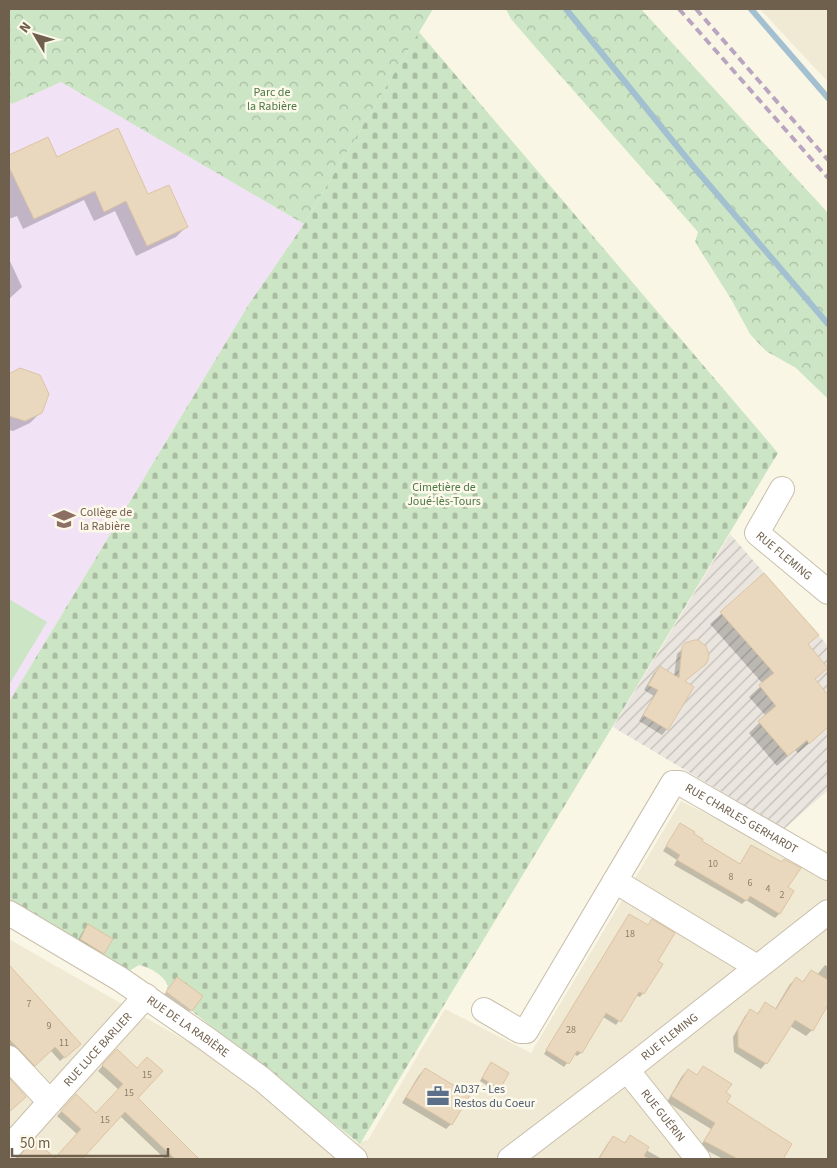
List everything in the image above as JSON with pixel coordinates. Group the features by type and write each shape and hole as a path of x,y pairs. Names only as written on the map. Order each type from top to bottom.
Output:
{"street":[{"name":"RUE FLEMING","path":"782,489 757,533 828,592"},
{"name":"RUE CHARLES GERHARDT","path":"484,1010 520,1031 526,1031 673,783 680,783 828,868"},
{"path":"615,881 757,967"},
{"name":"RUE DE LA RABIÈRE","path":"9,913 146,996 263,1080 355,1159"},
{"name":"RUE FLEMING","path":"510,1159 627,1070 757,967 825,919"},
{"name":"RUE LUCE BARLIER","path":"9,1148 146,996"},
{"path":"9,1058 50,1102"},
{"name":"RUE GUÉRIN","path":"627,1070 698,1159"}],"shaded area":[{"path":"760,9 828,9 828,82"},
{"name":"Collège de la Rabière","path":"61,82 304,224 249,304 9,702 9,102 12,104"},
{"path":"730,534 828,646 828,790 784,829 613,727"},
{"path":"681,801 828,875 828,1159 9,1159 9,939 209,1054 335,1148 368,1140 445,1009 531,1053"}],"green space":[{"name":"Parc de la Rabière","path":"9,9 433,9 304,224 61,82 12,104 9,102"},
{"path":"506,9 641,9 828,213 828,399 796,368 766,351 750,334 731,299 695,242 698,232 511,19"},
{"name":"Cimetière de Joué-lès-Tours","path":"419,32 778,453 360,1144 166,992 168,986 166,982 156,972 139,965 129,971 9,901 9,702 249,304 304,224"},
{"path":"9,599 47,622 9,685"}],"building":[{"path":"118,128 148,194 169,185 188,227 147,246 126,201 104,212 95,191 34,219 9,167 9,155 48,137 57,157"},
{"path":"20,368 40,375 49,394 42,413 25,421 9,416 9,374"},
{"path":"764,573 819,635 808,644 828,668 815,679 828,695 828,727 809,744 807,740 788,756 758,721 776,706 759,685 774,673 720,612"},
{"path":"698,640 706,646 709,655 708,660 706,664 685,681 694,687 668,730 643,715 658,690 648,685 660,666 679,678 682,647 685,643"},
{"path":"680,823 695,832 694,834 703,839 702,841 740,864 751,845 782,862 784,859 801,868 788,887 794,891 780,914 750,896 747,901 677,860 680,855 666,846"},
{"path":"629,914 648,925 652,919 675,933 658,961 663,964 644,994 639,992 621,1022 606,1013 582,1053 577,1051 569,1064 546,1050"},
{"path":"88,924 113,939 104,954 80,939"},
{"path":"9,965 81,1044 65,1058 55,1047 35,1066 9,1039"},
{"path":"811,970 828,980 828,1005 813,1031 795,1020 767,1064 738,1047 738,1030 750,1009 758,1014 765,1002 776,1009 796,977 803,982"},
{"path":"177,977 203,996 192,1011 166,992"},
{"path":"117,1049 137,1068 147,1057 163,1071 138,1098 199,1159 175,1159 125,1112 82,1159 16,1159 34,1140 55,1158 81,1129 61,1111 76,1094 96,1113 123,1084 102,1065"},
{"path":"491,1062 509,1073 500,1089 482,1078"},
{"path":"703,1066 732,1084 726,1092 731,1096 727,1102 792,1144 783,1159 738,1159 704,1141 715,1123 671,1096 688,1069 697,1075"},
{"name":"AD37 - Les Restos du Coeur","path":"425,1068 470,1095 452,1125 406,1097"},
{"path":"9,1078 26,1097 9,1112"},
{"path":"630,1135 649,1147 644,1156 650,1159 599,1159 613,1136 625,1143"}],"waterway":[{"path":"566,9 693,166 828,324"},
{"path":"751,9 828,98"}],"railway":[{"path":"679,9 828,178"},
{"path":"696,9 828,160"}],"place":[{"name":"Collège de la Rabière","path":"64,519"},
{"name":"AD37 - Les Restos du Coeur","path":"438,1096"}]}
